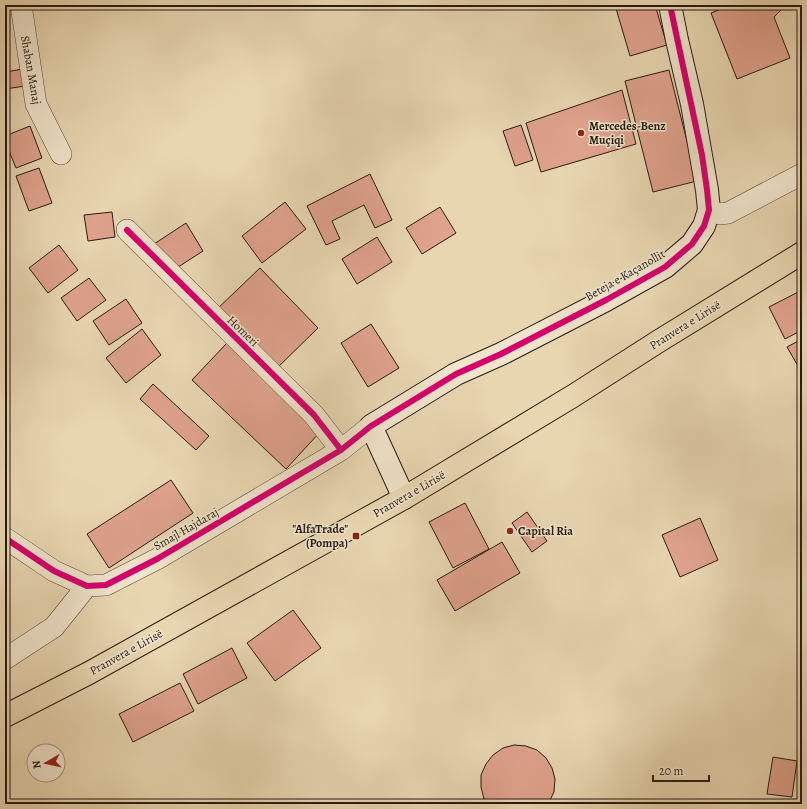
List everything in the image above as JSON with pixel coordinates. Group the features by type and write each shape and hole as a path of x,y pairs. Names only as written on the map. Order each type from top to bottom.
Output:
{"main road":[{"name":"Pranvera e Lirisë","path":"5,716 130,650 402,492 698,304 802,243"},
{"name":"Pranvera e Lirisë","path":"5,703 98,655 402,492 567,400 659,341 802,253"}],"street":[{"name":"Shaban Manaj","path":"21,5 36,104 61,154"},
{"name":"Beteja e Kaçanollit","path":"370,426 456,374 501,354 606,300 665,267 692,244 704,226 708,210 708,190 670,5"},
{"path":"708,210 720,214 728,213 802,174"},
{"name":"Homeri","path":"127,230 314,415 341,450"},
{"path":"370,426 402,492"},
{"name":"Smajl Hajdaraj","path":"9,545 54,571 87,586 106,585 158,559 341,450 370,426"},
{"path":"5,659 54,627 87,586"}],"building":[{"path":"615,5 655,5 667,45 630,56"},
{"path":"731,5 786,5 774,17 790,58 737,79 711,13"},
{"path":"23,69 25,86 5,89 5,72"},
{"path":"669,70 697,181 653,192 625,81"},
{"name":"Mercedes-Benz Muçiqi","path":"622,90 636,144 541,172 526,123"},
{"path":"521,125 533,160 515,166 503,131"},
{"path":"30,126 42,158 16,168 5,141 5,136"},
{"path":"39,168 52,203 29,211 16,176"},
{"path":"370,174 392,220 375,228 364,205 332,221 340,239 326,245 307,206"},
{"path":"285,202 306,229 262,263 242,236"},
{"path":"440,207 456,233 422,254 406,228"},
{"path":"112,212 115,237 88,241 84,215"},
{"path":"186,223 203,251 172,271 154,244"},
{"path":"377,237 392,262 357,284 342,259"},
{"path":"59,245 78,270 48,293 29,268"},
{"path":"260,268 318,328 273,372 215,311"},
{"path":"89,278 106,300 77,321 61,298"},
{"path":"802,290 802,330 785,339 769,307"},
{"path":"126,299 142,323 109,345 93,321"},
{"path":"371,324 399,368 368,387 341,343"},
{"path":"142,329 161,355 126,383 106,358"},
{"path":"802,339 802,373 787,347"},
{"path":"227,343 321,431 286,469 192,380"},
{"path":"153,384 209,436 196,450 140,399"},
{"path":"171,480 193,513 109,568 87,534"},
{"path":"465,503 489,549 453,568 429,522"},
{"path":"527,512 547,541 532,552 512,523"},
{"path":"700,518 718,560 680,577 662,535"},
{"path":"502,542 520,573 455,611 437,580"},
{"path":"293,610 321,648 275,681 247,643"},
{"path":"232,648 247,678 198,704 183,674"},
{"path":"180,683 194,711 133,742 119,714"},
{"path":"514,745 526,746 537,750 546,758 552,768 555,779 554,792 548,804 488,804 484,799 481,787 481,775 486,764 493,755 503,748"},
{"path":"773,757 797,761 792,797 767,794"}],"cycle path":[{"path":"5,538 54,571 87,586 106,585 157,559 341,450 371,426 456,374 501,354 606,300 665,267 692,244 704,226 709,210 702,155 670,5"},
{"path":"127,230 314,415 341,450"}],"place":[{"name":"Mercedes-Benz Muçiqi","path":"581,133"},
{"name":"Capital Ria","path":"510,531"},
{"name":"\"AlfaTrade\" (Pompa)","path":"356,536"}]}
